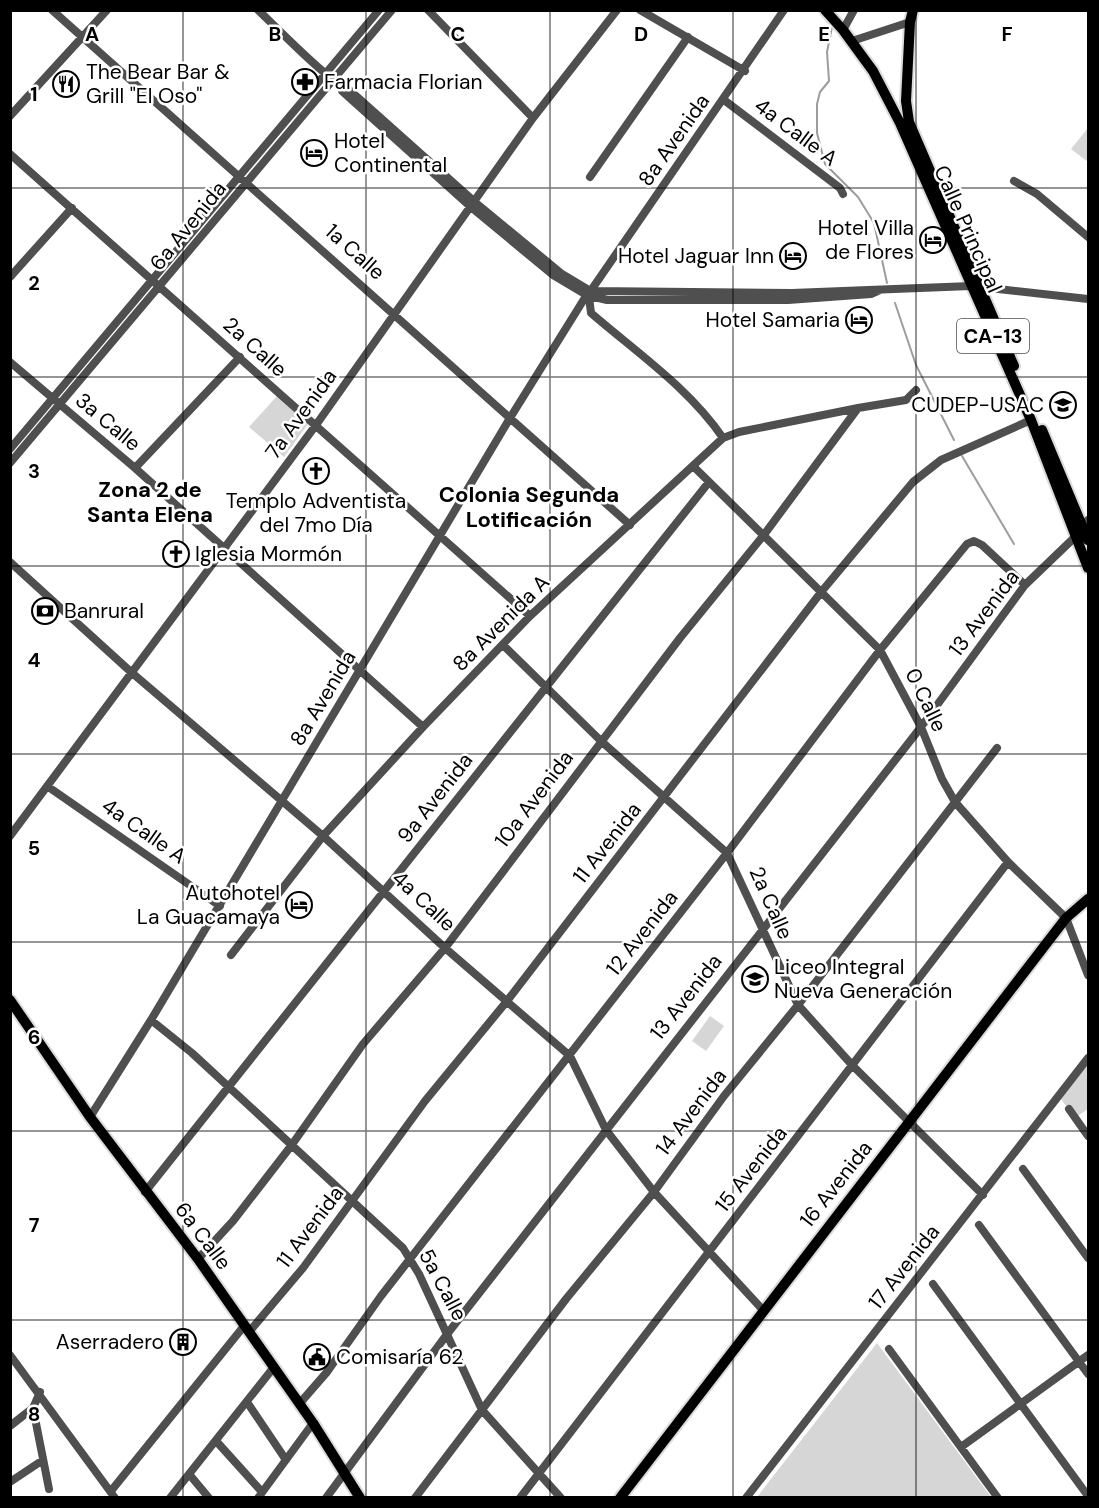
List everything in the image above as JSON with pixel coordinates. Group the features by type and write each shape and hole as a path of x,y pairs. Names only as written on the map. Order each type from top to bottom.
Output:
{"main road":[{"name":"CA-13","path":"825,10 852,40"},
{"name":"CA-13","path":"910,22 913,10"},
{"name":"Calle Principal","path":"910,22 906,101 909,122 1089,568"},
{"name":"Calle Principal","path":"852,40 873,71 892,106 1086,523 1089,540"},
{"name":"16 Avenida","path":"620,1497 1066,918 1089,899"},
{"name":"6a Calle","path":"10,1000 90,1117 198,1259 300,1403 360,1497"}],"street":[{"name":"1a Calle","path":"52,10 630,525"},
{"path":"10,116 107,10"},
{"path":"258,10 341,86 342,91 553,275 607,300 788,300 871,294 880,290 976,286 1089,299"},
{"name":"6a Avenida","path":"10,463 57,402 247,182 330,77 379,10"},
{"name":"6a Avenida","path":"157,284 239,175 392,10"},
{"path":"428,10 533,118"},
{"name":"7a Avenida","path":"10,836 316,425 474,206 533,118 617,10"},
{"name":"4a Calle A","path":"640,10 745,71"},
{"name":"8a Avenida","path":"90,1117 220,906 510,418 589,293 745,71 784,10"},
{"path":"843,30 854,10"},
{"path":"852,40 910,22"},
{"path":"590,177 687,37"},
{"name":"4a Calle A","path":"724,100 840,188 843,194"},
{"name":"2a Calle","path":"10,154 530,616"},
{"path":"1014,180 1037,194 1089,237"},
{"path":"10,277 72,208"},
{"path":"589,293 591,313 682,390 712,421 723,438"},
{"path":"135,468 240,357"},
{"name":"3a Calle","path":"10,362 135,468 423,727"},
{"path":"858,408 906,400 916,390"},
{"name":"6a Avenida","path":"10,449 57,402"},
{"name":"8a Avenida A","path":"231,955 323,836 423,727 530,616 723,438 739,432 858,408"},
{"name":"10a Avenida","path":"198,1259 233,1221 291,1146 363,1044 445,948 680,638 763,536 858,408"},
{"name":"11 Avenida","path":"113,1494 246,1329 303,1268 425,1101 507,1001 822,591 913,482 941,460 1031,420"},
{"name":"0 Calle","path":"694,467 880,650 921,727 955,802 1008,862 1066,918 1089,975"},
{"name":"9a Avenida","path":"145,1192 709,482"},
{"name":"13 Avenida","path":"326,1497 448,1333 921,727 1025,585 1075,537 1086,523"},
{"name":"12 Avenida","path":"300,1403 327,1372 410,1259 727,853 880,650 966,544 974,542 982,546 1025,585"},
{"name":"4a Calle","path":"10,562 131,672 323,836 445,948 570,1056 606,1130 654,1192 708,1254 763,1310"},
{"name":"2a Calle","path":"503,645 601,741 727,853 798,1005 853,1066 910,1120 983,1195"},
{"name":"14 Avenida","path":"415,1497 654,1192 724,1096 798,1005 997,748"},
{"name":"4a Calle A","path":"47,786 220,906"},
{"name":"15 Avenida","path":"520,1497 1008,862"},
{"name":"5a Calle","path":"151,1020 192,1053 351,1203 403,1248 448,1333 482,1410 561,1497"},
{"name":"17 Avenida","path":"746,1497 1089,1058"},
{"path":"1069,1109 1089,1136"},
{"path":"1023,1169 1089,1258"},
{"path":"979,1225 1089,1374"},
{"path":"933,1284 1089,1496"},
{"path":"889,1349 998,1497"},
{"path":"10,1355 40,1392 113,1494"},
{"path":"962,1447 1089,1355"},
{"path":"10,1372 19,1366"},
{"path":"170,1497 217,1442 274,1367"},
{"path":"10,1426 33,1408 40,1392"},
{"path":"247,1402 286,1460"},
{"path":"33,1408 49,1489"},
{"path":"217,1442 260,1495 314,1423"},
{"path":"10,1482 43,1460"},
{"path":"189,1474 209,1497"}],"shaded area":[{"path":"1088,128 1088,162 1071,149"},
{"path":"277,396 308,424 284,457 249,427"},
{"path":"710,1016 724,1026 706,1051 692,1041"},
{"path":"1088,1062 1088,1109 1075,1118 1061,1099"},
{"path":"877,1343 991,1497 757,1497"}],"waterway":[{"path":"832,27 827,52 829,81 820,92 817,104 817,133 825,164 858,197 874,223 887,283"},
{"path":"895,303 916,365 954,440"},
{"path":"962,456 1014,544"}],"place":[{"name":"Farmacia Florian","path":"305,82"},
{"name":"The Bear Bar & Grill \"El Oso\"","path":"66,84"},
{"name":"Hotel Continental","path":"314,153"},
{"name":"Hotel Villa de Flores","path":"933,240"},
{"name":"Hotel Jaguar Inn","path":"793,256"},
{"name":"Hotel Samaria","path":"859,320"},
{"name":"CUDEP-USAC","path":"1063,405"},
{"name":"Templo Adventista del 7mo Día","path":"316,471"},
{"name":"Iglesia Mormón","path":"176,554"},
{"name":"Banrural","path":"45,611"},
{"name":"Autohotel La Guacamaya","path":"299,905"},
{"name":"Liceo Integral Nueva Generación","path":"755,979"},
{"name":"Aserradero","path":"183,1342"},
{"name":"Comisaría 62","path":"317,1357"}],"district":[{"name":"Zona 2 de Santa Elena","path":"150,502"},
{"name":"Colonia Segunda Lotificación","path":"529,506"}]}
